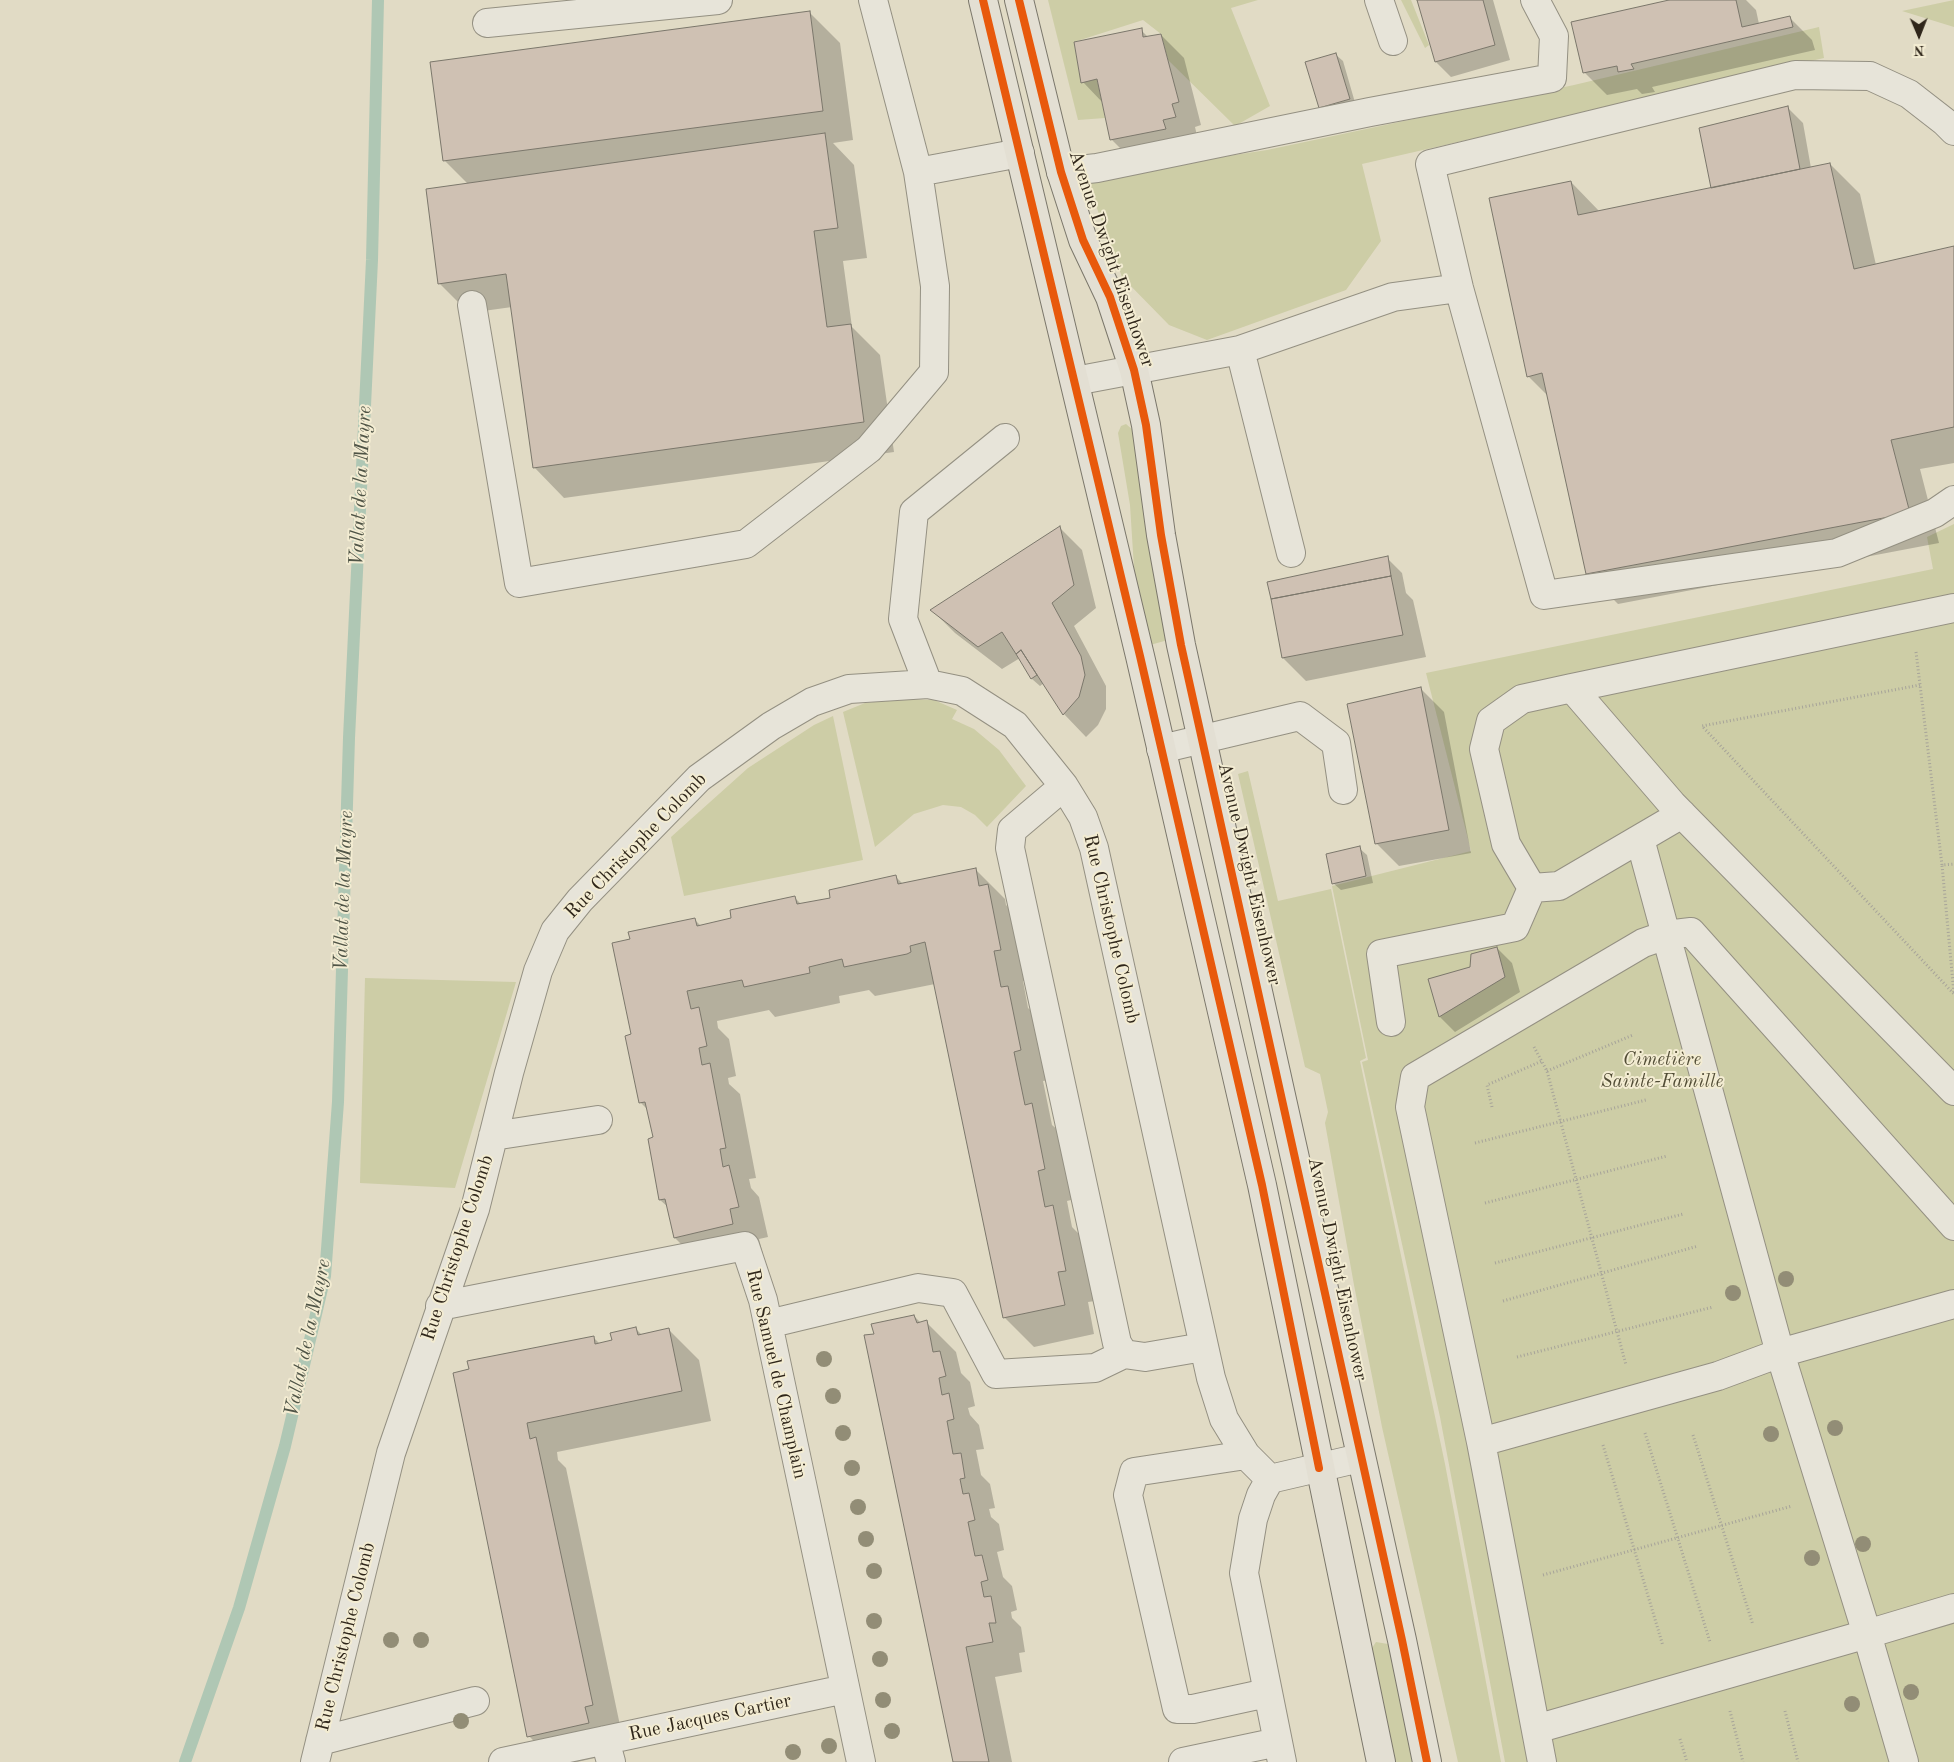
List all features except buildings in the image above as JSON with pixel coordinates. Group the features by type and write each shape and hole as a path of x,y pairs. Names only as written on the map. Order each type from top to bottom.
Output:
{"main road":[{"path":"983,0 1075,381 1262,1185 1381,1762"},
{"name":"Avenue Dwight Eisenhower","path":"1019,0 1061,172 1083,240 1110,297 1134,370 1146,425 1160,535 1202,740 1290,1128 1427,1762"}],"street":[{"path":"487,23 718,0"},
{"path":"472,305 519,583 746,544 869,449 934,372 935,286 918,172 873,0"},
{"path":"1379,0 1393,41"},
{"path":"1061,172 1097,168 1370,112 1552,78 1554,36 1535,0"},
{"path":"1954,131 1946,122 1909,94 1870,76 1795,76 1430,164 1459,288 1544,595 1837,553 1935,513 1954,500"},
{"path":"918,172 1020,154"},
{"path":"1075,381 1240,350 1393,297 1459,288"},
{"path":"1240,350 1291,554"},
{"path":"928,684 903,619 914,512 1005,438"},
{"path":"1532,888 1506,844 1484,750 1491,721 1522,699 1954,608"},
{"name":"Rue Christophe Colomb","path":"318,1751 391,1453 440,1306 475,1209 538,971 555,931 580,900 699,778 771,726 812,702 850,689 928,684 962,692 1015,725 1064,786 1083,817 1094,848 1203,1347 1224,1418 1246,1455 1270,1480"},
{"path":"1572,688 1682,814 1954,1091"},
{"path":"1161,749 1300,716 1336,743 1343,790"},
{"path":"1064,786 1012,830 1010,848 1116,1342 1124,1354"},
{"path":"1532,888 1559,886 1682,814"},
{"path":"1640,839 1780,1353 1867,1634 1904,1762"},
{"path":"1391,1022 1381,954 1514,927 1532,888"},
{"path":"1542,1762 1481,1442 1410,1107 1414,1077 1643,943 1666,935 1691,932 1954,1226"},
{"path":"493,1136 598,1120"},
{"name":"Rue Samuel de Champlain","path":"440,1306 745,1246 763,1300 845,1689"},
{"path":"768,1324 918,1288 952,1293 996,1374 1095,1368 1124,1354 1145,1358 1203,1347"},
{"path":"1481,1442 1718,1376 1780,1353 1954,1304"},
{"path":"1246,1455 1134,1472 1128,1495 1177,1709 1193,1709 1268,1693"},
{"path":"1182,1762 1280,1752 1244,1573 1253,1519 1261,1495 1270,1480 1360,1458"},
{"path":"1536,1728 1954,1608"},
{"path":"845,1689 861,1762"},
{"name":"Rue Jacques Cartier","path":"503,1762 608,1751 845,1689"},
{"path":"318,1751 475,1701"}],"path":[{"path":"1912,617 1942,865 1954,994 1702,726 1920,685"},
{"path":"1942,865 1954,864"},
{"path":"1517,1016 1547,1070 1635,1399 1720,1674 1743,1762"},
{"path":"1547,1070 1633,1035"},
{"path":"1492,1107 1487,1085 1542,1061"},
{"path":"1475,1143 1646,1100"},
{"path":"1484,1202 1667,1156"},
{"path":"1495,1263 1683,1214"},
{"path":"1503,1301 1698,1246"},
{"path":"1517,1357 1713,1307"},
{"path":"1593,1411 1663,1646"},
{"path":"1693,1435 1753,1625"},
{"path":"1509,1585 1824,1497"},
{"path":"1785,1711 1798,1762"},
{"path":"1680,1740 1687,1762"}],"green space":[{"path":"1048,0 1258,0 1231,8 1270,106 1235,126 1168,60 1161,34 1143,20 1074,42 1081,82 1097,79 1105,118 1078,120"},
{"path":"1401,0 1411,0 1429,45 1425,48"},
{"path":"1954,0 1954,27 1902,11"},
{"path":"1819,27 1824,58 1362,164 1381,241 1346,290 1207,340 1169,325 1122,277 1086,178 1267,150 1574,85"},
{"path":"1126,424 1133,430 1136,437 1168,640 1150,645 1136,599 1130,505 1118,433 1121,426"},
{"name":"Cimetière Sainte-Famille","path":"1954,524 1954,1762 1505,1762 1440,1417 1362,1062 1368,1060 1332,886 1471,851 1426,673 1933,569 1927,537"},
{"path":"901,699 934,700 957,710 952,719 974,729 999,750 1026,786 987,827 975,815 961,807 943,805 914,814 875,847 843,712 865,703"},
{"path":"833,716 863,860 684,896 671,837 748,768 814,725"},
{"path":"1248,771 1278,901 1331,889 1366,1058 1360,1061 1445,1464 1501,1762 1458,1762 1382,1427 1325,1123 1328,1112 1320,1074 1305,1067 1238,774"},
{"path":"365,978 516,982 455,1188 360,1183"},
{"path":"1376,1642 1388,1644 1394,1648 1419,1762 1394,1762 1373,1658 1372,1648"}],"waterway":[{"name":"Vallat de la Mayre","path":"185,1762 239,1608 285,1446 325,1276 338,1102 349,738 372,260 378,0"}],"cycle path":[{"path":"983,0 1140,656 1262,1185 1319,1468"},
{"path":"1019,0 1061,172 1083,240 1110,297 1134,370 1146,425 1161,535 1181,645 1402,1640 1427,1762"}]}
